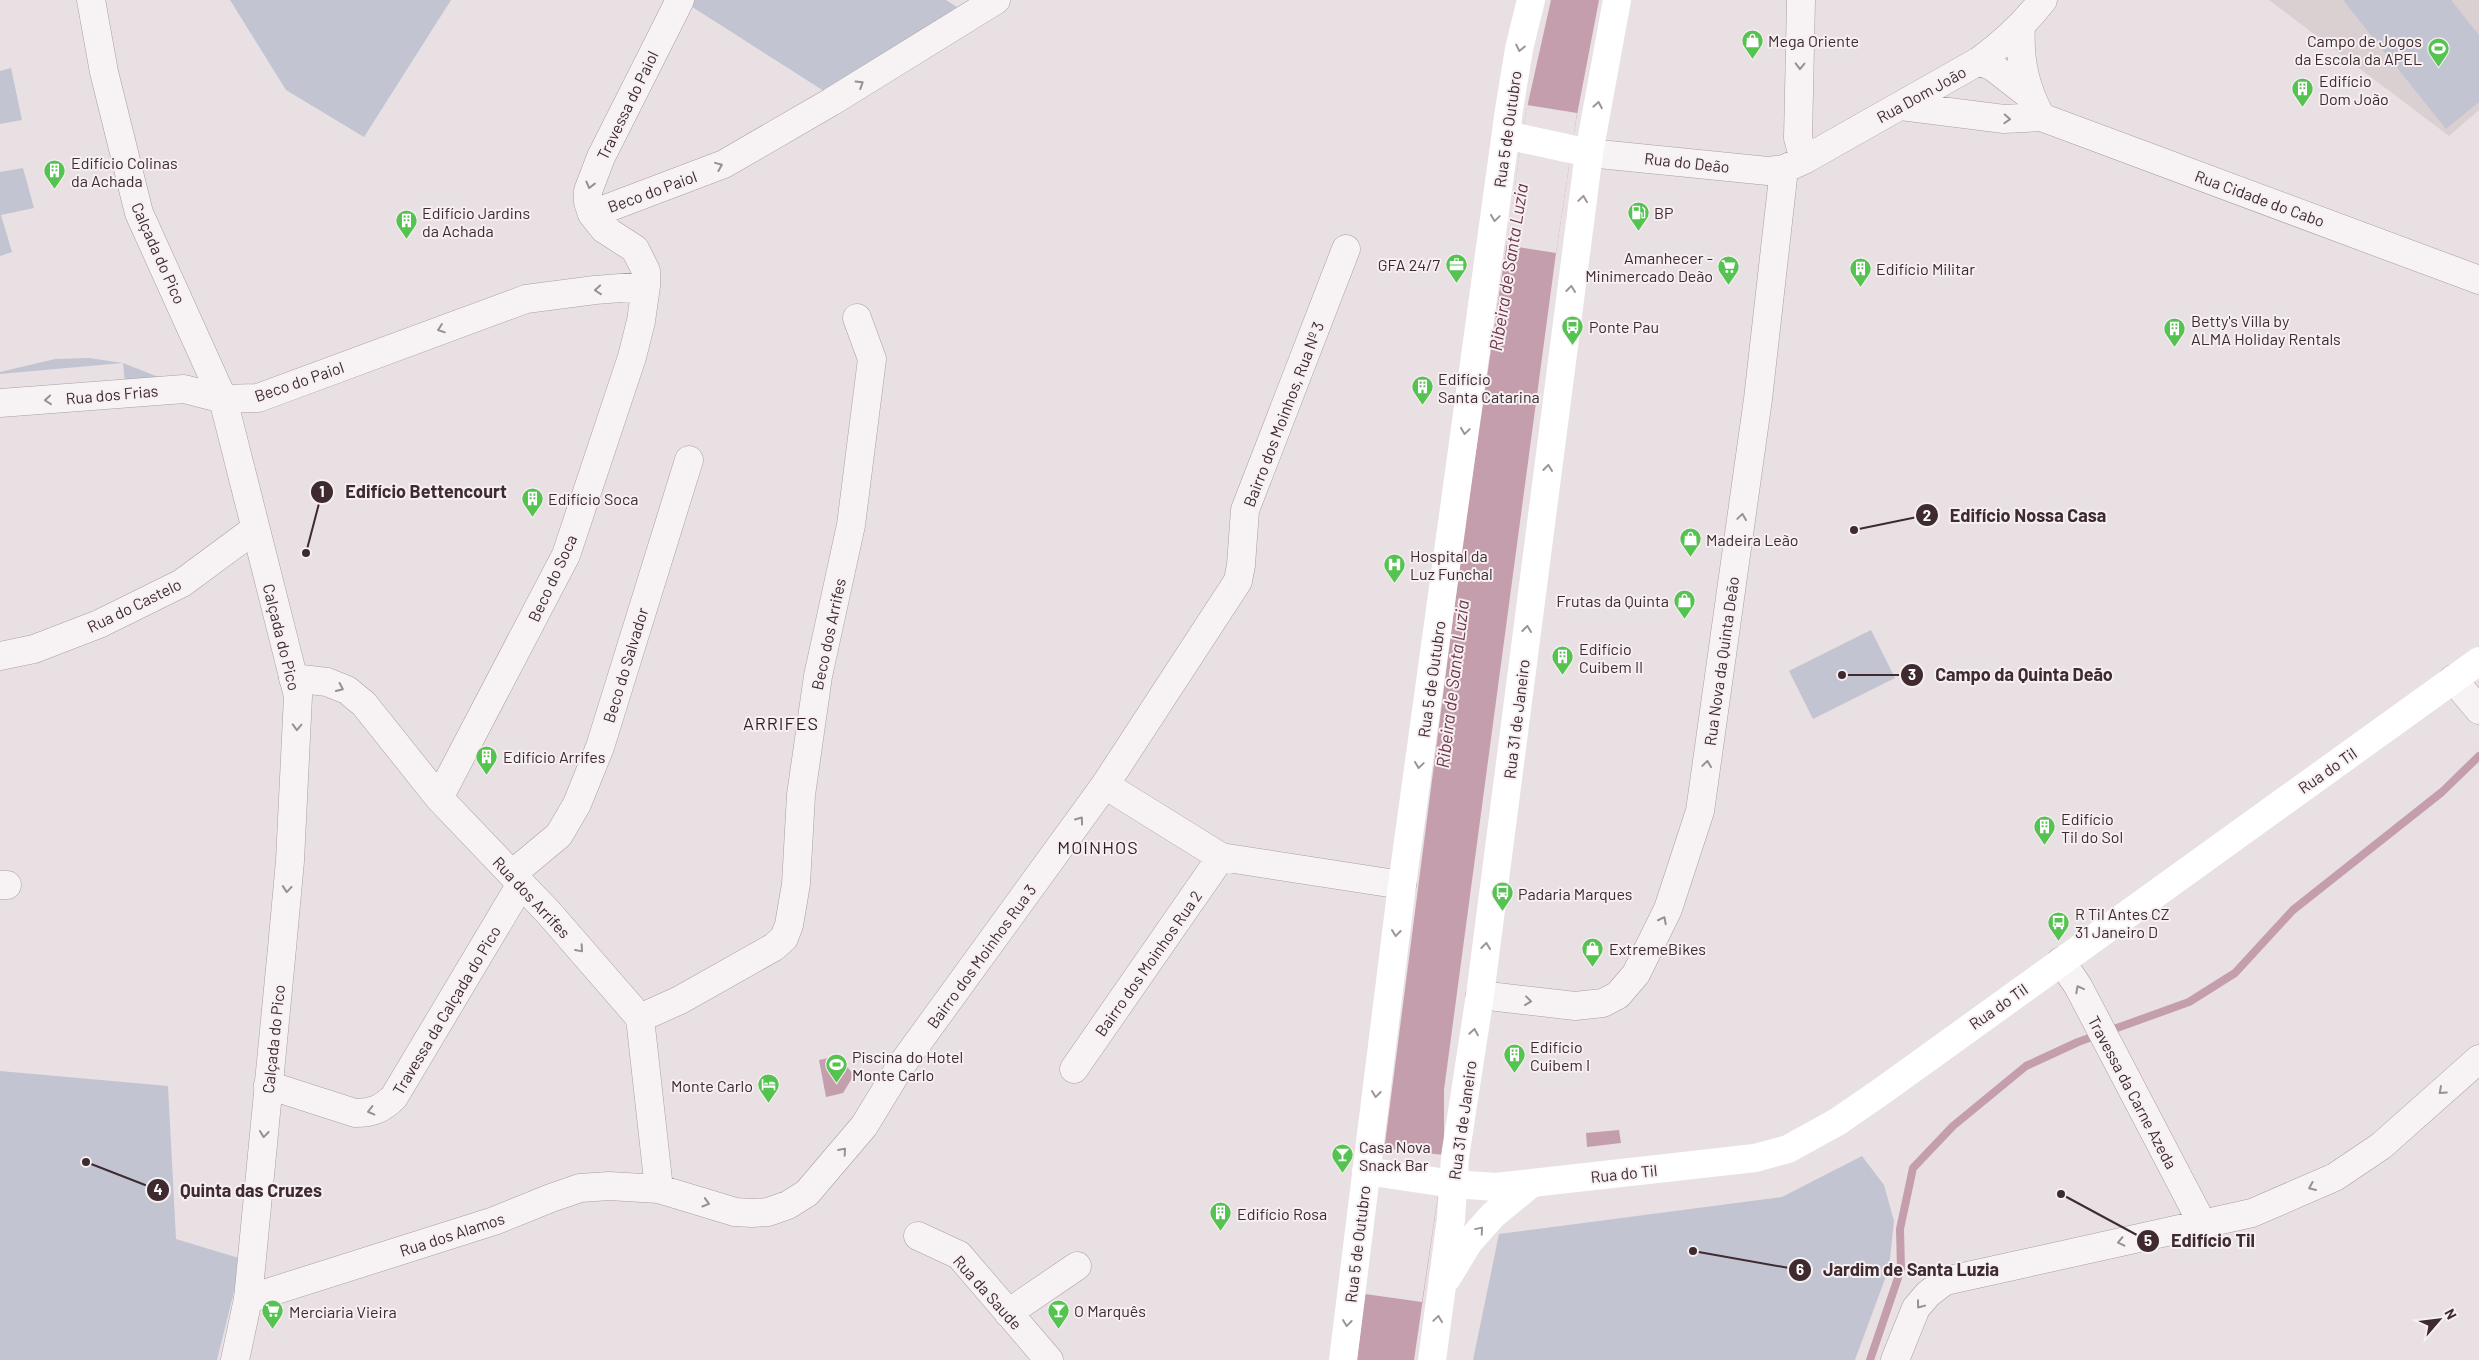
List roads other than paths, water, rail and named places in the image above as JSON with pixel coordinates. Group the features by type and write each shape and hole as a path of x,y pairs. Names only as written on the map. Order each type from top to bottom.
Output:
{"main road":[{"name":"Rua 5 de Outubro","path":"1343,1360 1402,884 1506,135 1519,49 1531,0"},
{"name":"Rua 31 de Janeiro","path":"1432,1360 1453,1184 1480,995 1589,153 1617,0"},
{"path":"1506,135 1589,153"},
{"name":"Rua do Til","path":"1366,1171 1486,1187 1755,1158 1788,1149 1837,1122 2479,661"},
{"name":"Rua 31 de Janeiro","path":"1442,1285 1469,1242 1493,1215 1532,1183"}],"street":[{"name":"Calçada do Pico","path":"91,0 104,72 139,213 223,399 298,696 288,880 248,1299 235,1360"},
{"name":"Travessa do Paiol","path":"592,214 588,202 590,182 680,0"},
{"name":"Beco do Paiol","path":"223,399 258,398 526,300 595,290 646,286 646,271 635,249 604,229 592,214 724,164 831,102 996,0"},
{"path":"1794,165 1798,138 1801,0"},
{"name":"Rua Dom João","path":"1794,165 1969,67 2001,45 2021,26 2043,0"},
{"path":"2021,26 2023,74 2035,106"},
{"path":"1969,67 1960,88 1973,115"},
{"name":"Rua Cidade do Cabo","path":"1969,67 1993,67 2035,106 2479,280"},
{"name":"Rua Cidade do Cabo","path":"1901,106 2004,119 2035,106"},
{"name":"Rua do Deão","path":"1589,153 1768,171 1794,165"},
{"name":"Rua Nova da Quinta Deão","path":"1480,995 1575,1006 1603,1003 1618,995 1636,974 1668,909 1700,811 1758,399 1794,165"},
{"name":"Bairro dos Moinhos, Rua Nº 3","path":"1105,785 1238,581 1245,510 1346,249"},
{"name":"Beco do Soca","path":"439,798 566,555 632,356 641,321 646,286"},
{"name":"Beco dos Arrifes","path":"640,1018 680,1000 774,947 784,938 789,925 796,884 801,795 815,694 851,525 872,359 857,318"},
{"name":"Rua dos Frias","path":"0,404 184,389 223,399"},
{"name":"Beco do Salvador","path":"517,879 559,835 576,804 600,747 689,460"},
{"name":"Rua do Castelo","path":"0,656 34,649 99,624 182,582 255,529"},
{"name":"Rua dos Arrifes","path":"293,678 327,682 347,690 364,704 439,798 517,879 640,1018"},
{"path":"2453,679 2479,710"},
{"path":"1105,785 1221,857 1402,884"},
{"name":"Bairro dos Moinhos Rua 3","path":"659,1189 735,1212 752,1214 768,1212 788,1205 807,1193 864,1126 896,1072 1105,785"},
{"name":"Bairro dos Moinhos Rua 2","path":"1074,1069 1221,857"},
{"name":"Travessa da Calçada do Pico","path":"268,1085 355,1113 369,1113 384,1107 394,1098 517,879"},
{"name":"Travessa da Carne Azeda","path":"2061,961 2078,986 2202,1223"},
{"path":"640,1018 659,1189"},
{"path":"1895,1360 1916,1308 1928,1294 1945,1282 2202,1223 2252,1214 2335,1177 2381,1146 2479,1059"},
{"name":"Rua dos Alamos","path":"248,1299 494,1222 580,1188 608,1186 659,1189"},
{"name":"Rua da Saude","path":"918,1236 958,1255 1049,1360"},
{"path":"1008,1313 1078,1266"}],"water":[{"name":"Ribeira de Santa Luzia","path":"1551,0 1599,0 1576,120 1556,253 1444,1090 1444,1155 1414,1360 1357,1360 1464,533 1526,112"},
{"name":"Piscina do Hotel Monte Carlo","path":"838,1056 854,1075 843,1093 826,1097 819,1060"},
{"path":"1619,1130 1621,1143 1587,1147 1586,1133"}],"waterway":[{"path":"1870,1360 1901,1269 1900,1229 1913,1168 1953,1126 2026,1066 2078,1042 2189,1002 2235,973 2293,910 2442,792 2479,756"}],"place":[{"name":"Mega Oriente","path":"1752,59"},
{"name":"Campo de Jogos da Escola da APEL","path":"2438,68"},
{"name":"Edifício Dom João","path":"2303,108"},
{"name":"Edifício Colinas da Achada","path":"55,190"},
{"name":"BP","path":"1638,231"},
{"name":"Edifício Jardins da Achada","path":"406,240"},
{"name":"GFA 24/7","path":"1456,283"},
{"name":"Amanhecer - Minimercado Deão","path":"1729,285"},
{"name":"Edifício Militar","path":"1860,287"},
{"name":"Ponte Pau","path":"1573,345"},
{"name":"Betty's Villa by ALMA Holiday Rentals","path":"2175,348"},
{"name":"Edifício Santa Catarina","path":"1422,406"},
{"name":"Edifício Soca","path":"532,517"},
{"name":"Edifício Nossa Casa","path":"1854,530"},
{"name":"Edifício Bettencourt","path":"306,553"},
{"name":"Madeira Leão","path":"1690,558"},
{"name":"Hospital da Luz Funchal","path":"1394,583"},
{"name":"Frutas da Quinta","path":"1685,619"},
{"name":"Campo da Quinta Deão","path":"1842,675"},
{"name":"Edifício Cuibem II","path":"1563,676"},
{"name":"Edifício Arrifes","path":"487,775"},
{"name":"Edifício Til do Sol","path":"2045,846"},
{"name":"Padaria Marques","path":"1502,912"},
{"name":"R Til Antes CZ 31 Janeiro D","path":"2059,941"},
{"name":"ExtremeBikes","path":"1593,967"},
{"name":"Edifício Cuibem I","path":"1514,1074"},
{"name":"Piscina do Hotel Monte Carlo","path":"836,1084"},
{"name":"Monte Carlo","path":"769,1104"},
{"name":"Quinta das Cruzes","path":"86,1162"},
{"name":"Casa Nova Snack Bar","path":"1343,1174"},
{"name":"Edifício Til","path":"2061,1194"},
{"name":"Edifício Rosa","path":"1221,1232"},
{"name":"Jardim de Santa Luzia","path":"1693,1251"},
{"name":"O Marquês","path":"1058,1329"},
{"name":"Merciaria Vieira","path":"273,1330"}],"district":[{"name":"ARRIFES","path":"781,723"},
{"name":"MOINHOS","path":"1098,847"}]}
